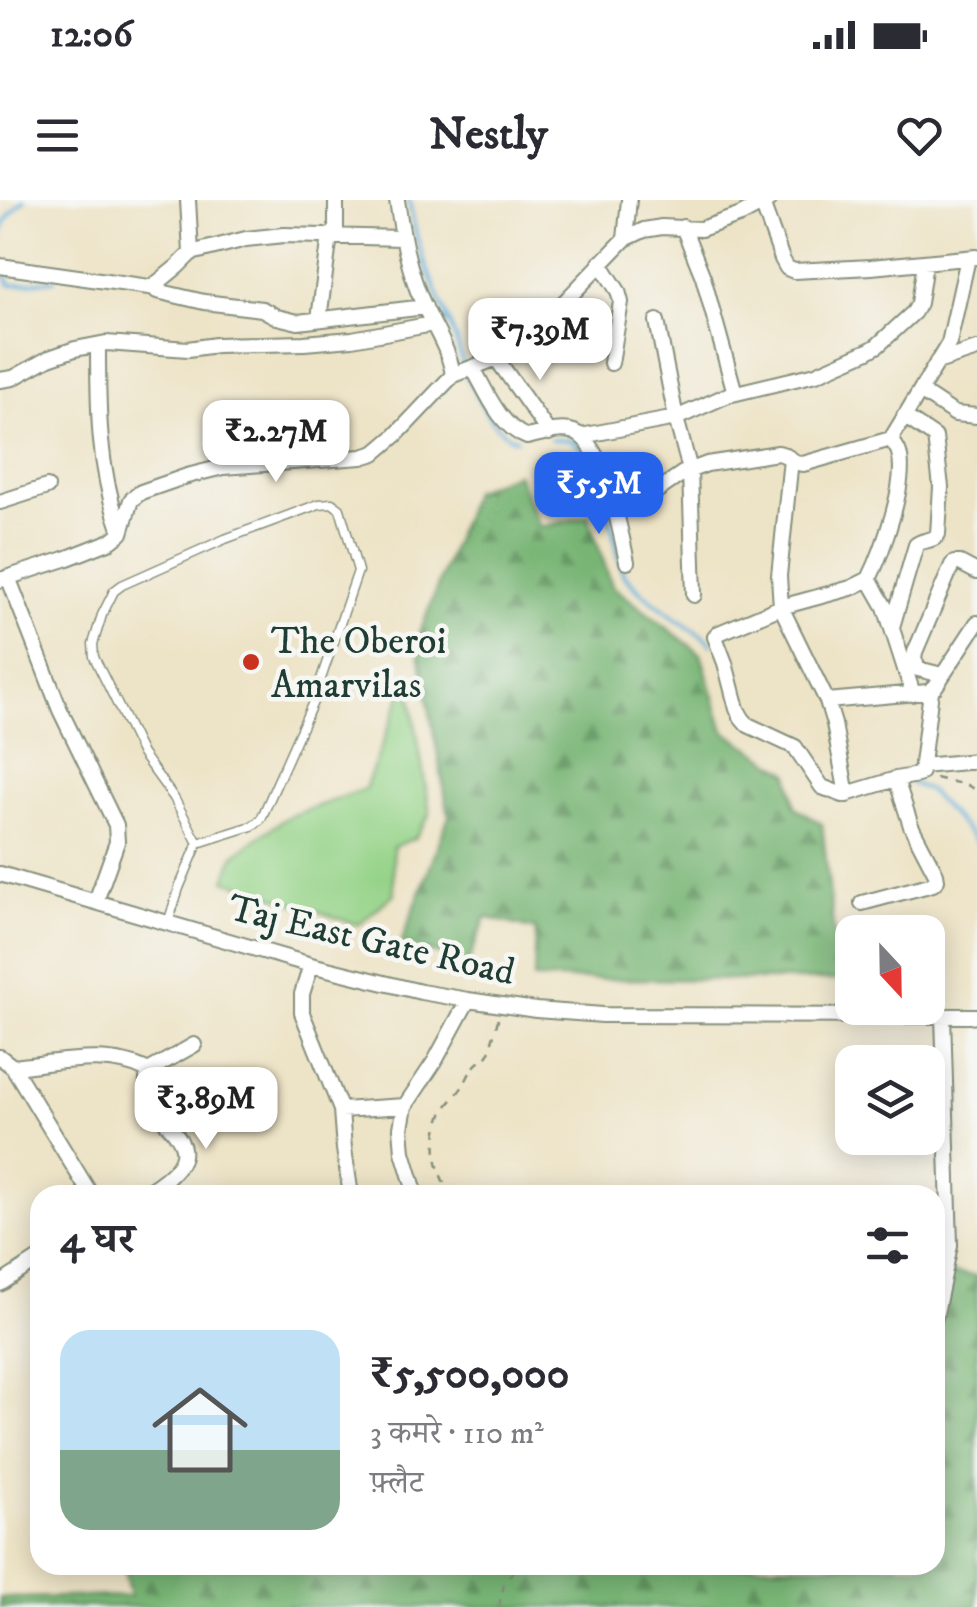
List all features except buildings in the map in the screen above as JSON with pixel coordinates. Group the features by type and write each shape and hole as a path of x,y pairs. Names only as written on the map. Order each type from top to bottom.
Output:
{"street":[{"path":"188,200 191,252"},
{"path":"319,319 336,200"},
{"path":"397,200 402,238 453,375"},
{"path":"625,239 629,200"},
{"path":"96,901 117,842 116,825 60,710 4,578 111,541 121,533 131,500 141,492 187,476 223,467 349,460 375,453 453,375 524,344 625,239 644,230 701,229 741,216 764,201 782,259 790,270 973,258 949,343 890,439 803,464 778,453 714,462 690,470 651,494 614,502"},
{"path":"683,227 703,278 735,393"},
{"path":"156,288 191,252 246,239 284,235 402,238"},
{"path":"473,368 504,419 521,435 569,430 588,434 676,418 735,393 816,374 877,346 914,312 925,262"},
{"path":"600,263 614,282 620,302 611,363"},
{"path":"0,266 156,288 162,293 262,309 298,322 425,307"},
{"path":"658,321 690,470 694,596"},
{"path":"0,380 13,378 50,358 98,344 188,349 304,343 352,339 433,324"},
{"path":"98,344 102,458 109,499 121,533"},
{"path":"937,362 977,350"},
{"path":"496,358 549,433"},
{"path":"920,391 955,414 977,416"},
{"path":"955,414 977,408"},
{"path":"892,627 916,545 938,537 939,527 938,442 931,432 904,416"},
{"path":"588,434 614,502 627,562"},
{"path":"890,439 900,454 901,470 884,543 869,579 851,588 781,607 715,638 737,709 748,725 795,747 822,787 834,793 847,794 920,770 977,761"},
{"path":"791,459 780,576 781,607 827,701 847,794"},
{"path":"0,502 47,487"},
{"path":"942,675 918,669 915,652 954,562 977,572"},
{"path":"869,579 885,607 913,694"},
{"path":"920,770 931,691 977,622"},
{"path":"827,701 931,691"},
{"path":"862,903 937,880 911,826 896,779"},
{"name":"Taj East Gate Road","path":"0,874 311,965 468,1000 603,1014 835,1015"},
{"path":"311,965 302,994 302,1013 341,1110 350,1185"},
{"path":"413,1185 403,1152 401,1128 405,1106 468,1000"},
{"name":"Taj East Gate Road","path":"945,1016 977,1016"},
{"path":"943,1025 950,1245 945,1269"},
{"path":"156,1185 180,1168 183,1144 164,1122 149,1094 146,1078 148,1071 194,1044"},
{"path":"6,1062 118,1060 148,1071"},
{"path":"6,1062 85,1185"},
{"path":"341,1110 405,1106"},
{"path":"0,1284 30,1264"}],"lane":[{"path":"168,923 198,843 252,826 261,818 313,702 358,572 340,509 332,503 318,504 224,539 122,585 114,591 102,615 93,644 94,658 142,754 174,798 198,843"}],"path":[{"path":"920,770 977,791"},
{"path":"445,1185 439,1172 436,1144 442,1114 472,1066 488,1056 502,1005"},
{"path":"499,1607 510,1575"}],"green space":[{"path":"517,473 540,527 588,516 612,586 701,654 724,731 789,773 795,807 822,824 835,943 835,980 534,979 536,930 486,917 468,963 401,943 449,816 417,641 473,491"},
{"path":"408,678 430,814 415,838 393,847 394,894 358,925 225,880 234,855 287,817 365,789"},
{"path":"945,1272 977,1276 977,1607 0,1607 0,1598 130,1596 125,1575 945,1575"}],"waterway":[{"path":"0,247 6,220 24,200"},
{"path":"409,200 423,258 463,365"},
{"path":"5,271 10,285 54,280"},
{"path":"435,318 450,323"},
{"path":"466,375 493,422 517,439"},
{"path":"551,439 570,440 583,449"},
{"path":"593,466 623,574 711,644"},
{"path":"911,783 928,790 977,842"}],"place":[{"name":"The Oberoi Amarvilas","path":"251,662"}]}
